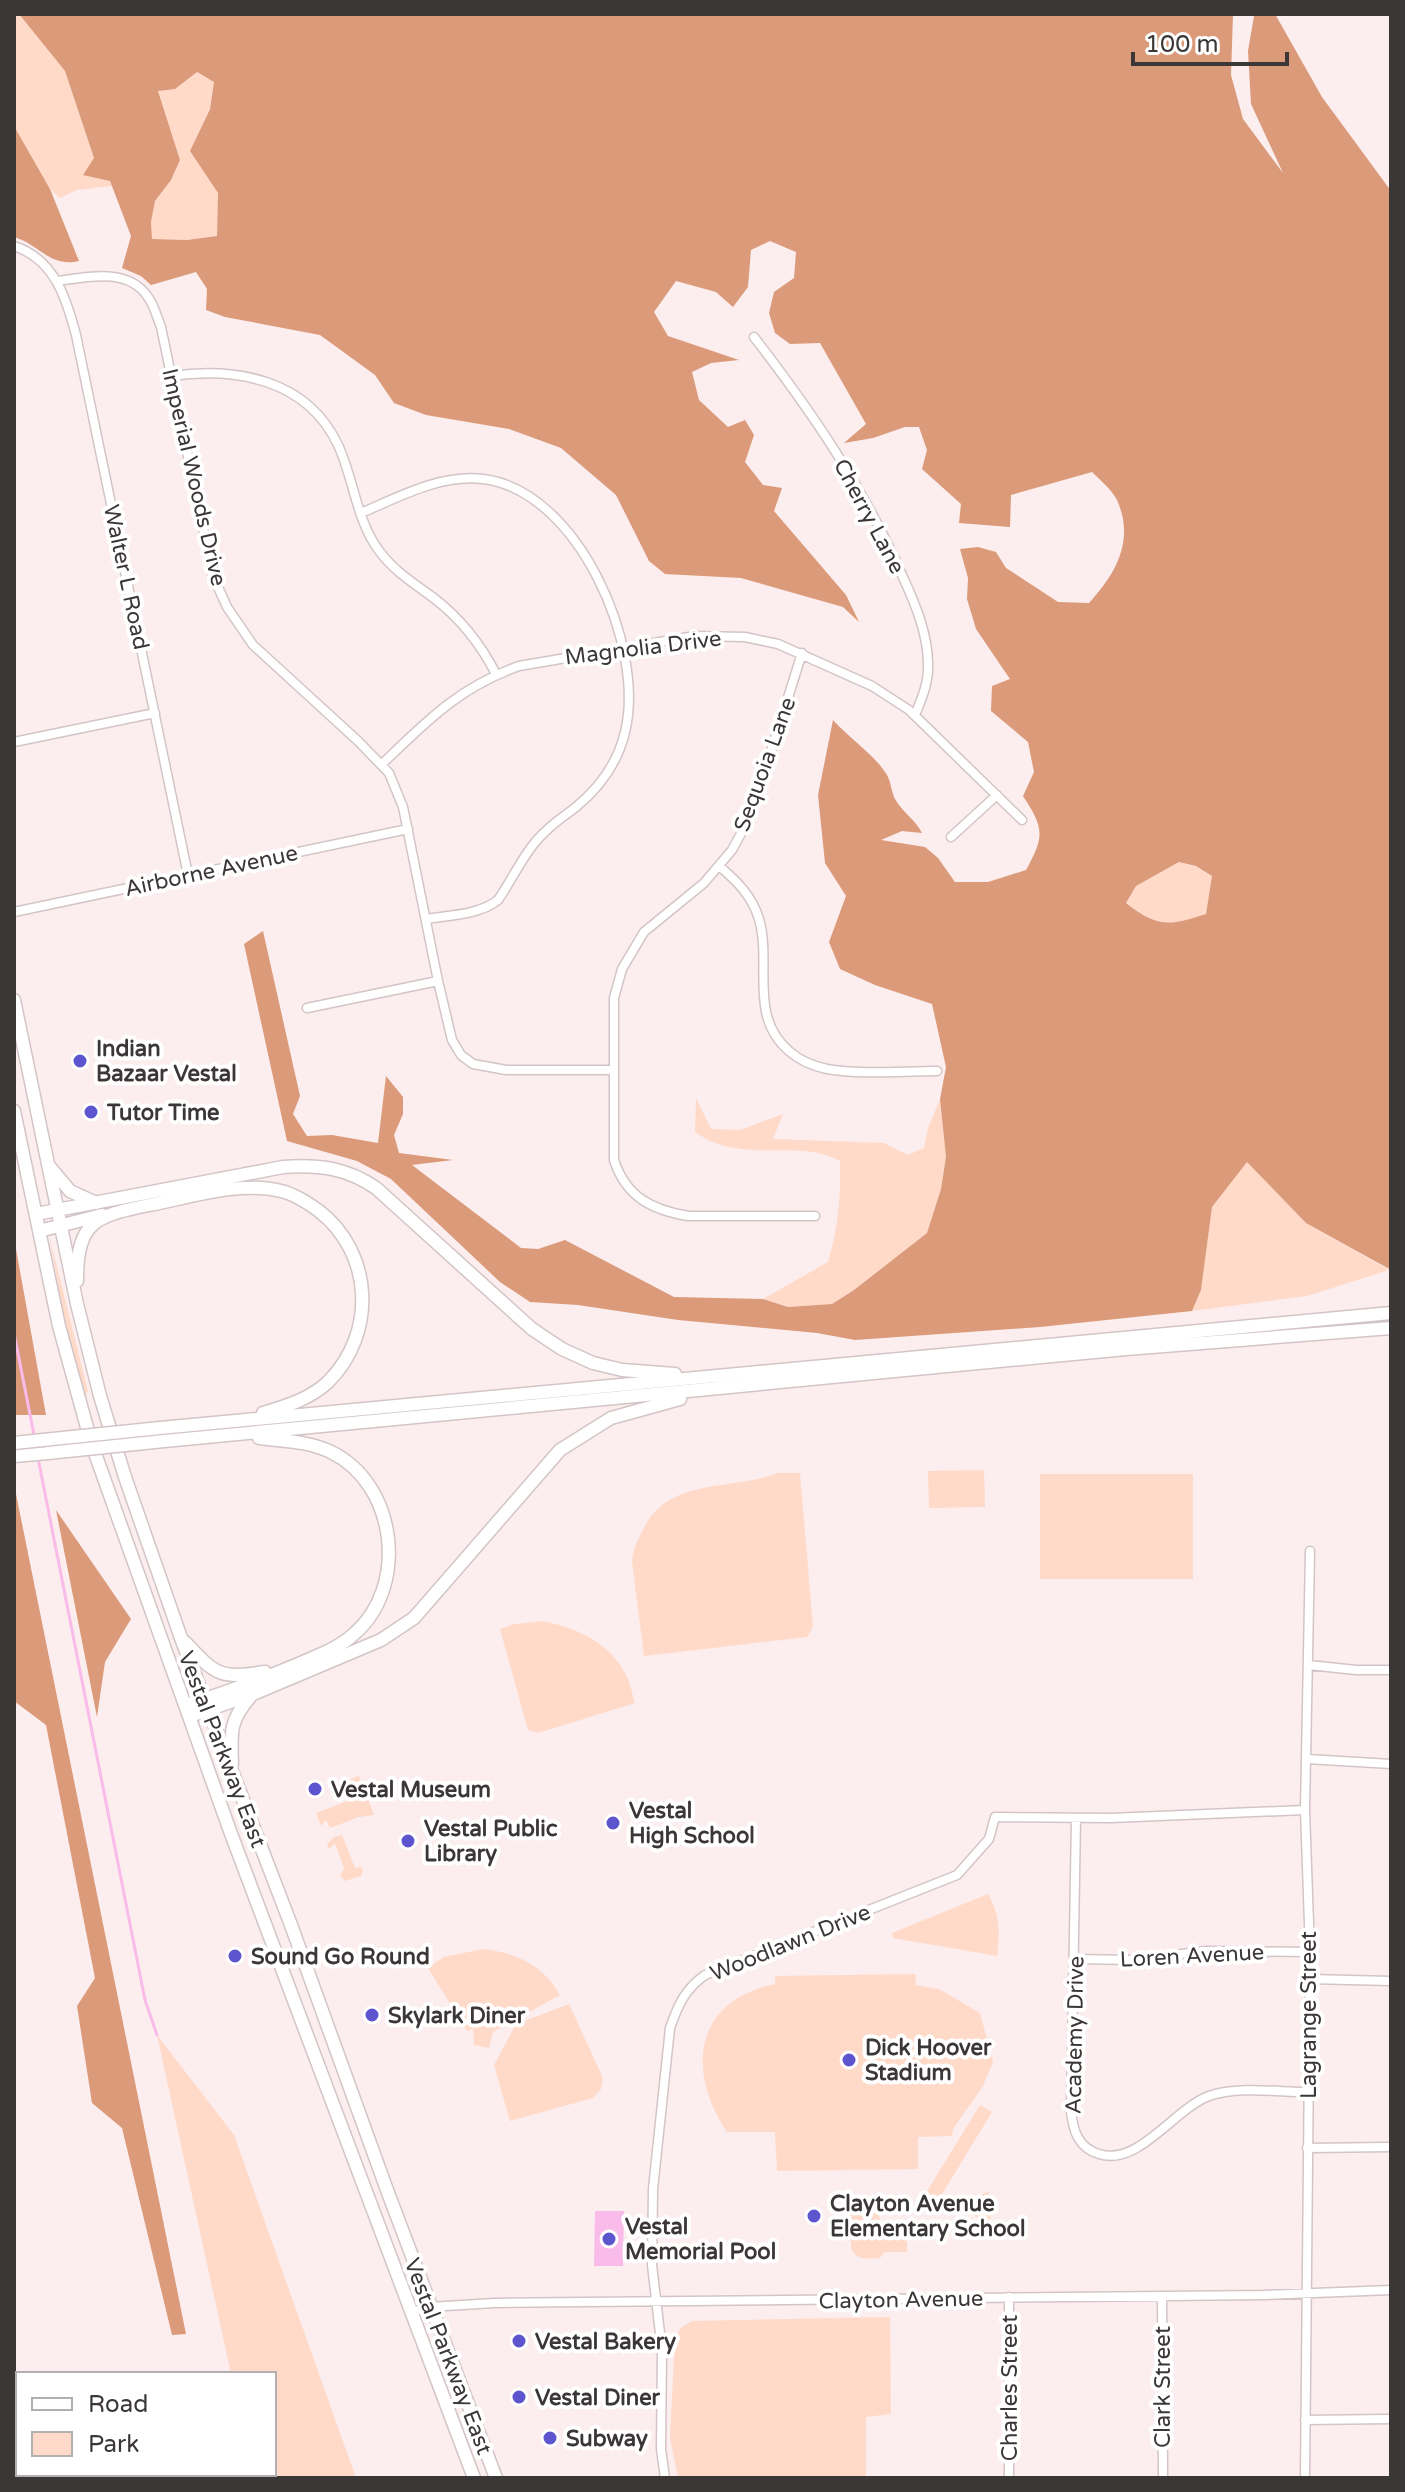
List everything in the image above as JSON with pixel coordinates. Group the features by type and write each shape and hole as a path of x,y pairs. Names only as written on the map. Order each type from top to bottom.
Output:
{"main road":[{"name":"Vestal Parkway East","path":"14,1000 77,1304 100,1396 125,1477 181,1638 496,2478"},
{"name":"Vestal Parkway East","path":"14,1111 59,1326 91,1442 230,1831 474,2478"},
{"path":"47,1163 70,1191 103,1209"},
{"path":"39,1231 103,1209 283,1167 311,1165 333,1168 376,1188 532,1329 562,1349 593,1363 622,1370 711,1377"},
{"path":"36,1214 103,1209 227,1189 277,1190 298,1198 329,1219 345,1239 362,1280 364,1307 358,1334 346,1360 329,1381 305,1398 235,1422"},
{"path":"77,1304 80,1244 103,1209"},
{"path":"14,1456 235,1422 1391,1313"},
{"path":"14,1443 162,1435 232,1435 1278,1335 1391,1328"},
{"path":"188,1710 253,1694 381,1640 414,1618 560,1450 611,1418 718,1389"},
{"path":"206,1705 336,1648 355,1634 374,1610 385,1584 390,1554 384,1517 372,1491 355,1469 330,1452 311,1445 232,1435"},
{"path":"181,1638 208,1667 218,1673 233,1676 292,1667"},
{"path":"233,1775 231,1733 234,1718 253,1694"}],"street":[{"path":"14,246 43,262 58,281"},
{"name":"Imperial Woods Drive","path":"58,281 117,277 133,283 150,299 161,327 213,576 227,607 253,645 382,764 397,789 452,1040 461,1055 481,1067 613,1070"},
{"name":"Walter L Road","path":"58,281 76,335 188,875"},
{"name":"Cherry Lane","path":"754,337 850,474 886,537 909,591 921,622 929,670 924,695 915,715"},
{"path":"171,376 234,373 265,380 303,400 315,410 338,445 367,530 381,554 398,573 451,613 478,643 496,674"},
{"path":"361,513 437,483 460,478 484,479 512,487 540,504 581,550 607,596 623,647 629,695 625,732 614,761 598,786 546,830 529,850 498,900 479,910 426,919"},
{"name":"Magnolia Drive","path":"382,764 446,704 496,674 531,663 623,647 695,636 727,636 778,644 872,686 915,715 1022,820"},
{"name":"Sequoia Lane","path":"802,653 751,815 732,850 704,883 644,932 622,969 614,998 614,1160 623,1182 644,1203 669,1212 688,1216 815,1216"},
{"path":"14,742 155,713"},
{"path":"951,837 997,795"},
{"name":"Airborne Avenue","path":"14,912 408,829"},
{"path":"719,866 746,893 759,921 764,1007 774,1036 785,1048 805,1062 825,1069 937,1071"},
{"path":"307,1008 438,981"},
{"name":"Lagrange Street","path":"1305,2478 1310,1952 1305,1810 1310,1551"},
{"path":"1309,1665 1391,1670"},
{"path":"1307,1759 1391,1764"},
{"name":"Woodlawn Drive","path":"665,2478 661,2449 662,2350 652,2265 653,2189 670,2028 689,1986 705,1975 957,1875 989,1839 995,1817 1076,1818 1305,1810"},
{"name":"Academy Drive","path":"1076,1818 1071,2111 1073,2129 1080,2142 1092,2152 1106,2157 1120,2157 1207,2097 1243,2092 1308,2092"},
{"name":"Loren Avenue","path":"1075,1959 1133,1960 1206,1951 1310,1952"},
{"path":"1309,1979 1391,1981"},
{"path":"1307,2148 1391,2147"},
{"name":"Clayton Avenue","path":"412,2312 430,2307 494,2303 1162,2296 1391,2290"},
{"name":"Clark Street","path":"1162,2296 1163,2478"},
{"name":"Charles Street","path":"1009,2297 1009,2478"},
{"path":"1305,2420 1391,2419"}],"green space":[{"path":"14,14 19,14 65,71 94,158 112,186 77,190 60,198 50,189 14,126"},
{"path":"196,72 214,82 210,108 190,151 218,193 217,236 187,240 152,239 155,201 171,180 180,160 158,90 175,89"},
{"path":"1179,862 1196,866 1212,876 1206,914 1183,921 1156,921 1126,903 1136,886"},
{"path":"696,1098 711,1129 740,1130 783,1114 773,1139 884,1143 908,1155 924,1148 928,1128 940,1099 946,1157 941,1189 927,1233 832,1304 788,1307 763,1299 828,1262 838,1212 840,1161 806,1151 751,1150 713,1142 695,1132"},
{"path":"1247,1161 1306,1223 1389,1270 1307,1296 1192,1311 1201,1290 1212,1207"},
{"path":"49,1235 88,1391 84,1397 63,1312"},
{"path":"984,1470 985,1507 929,1508 928,1471"},
{"path":"778,1473 800,1473 813,1627 807,1637 644,1656 632,1561 639,1538 656,1510 687,1492"},
{"path":"1040,1474 1193,1474 1193,1579 1040,1579"},
{"path":"542,1621 581,1633 603,1647 621,1666 635,1703 538,1733 528,1730 500,1629"},
{"path":"359,1776 374,1815 330,1828 326,1820 321,1826 316,1813 350,1800 344,1782"},
{"path":"342,1835 355,1868 362,1867 363,1871 361,1876 345,1881 340,1875 344,1869 335,1843 329,1849 327,1844 334,1837"},
{"path":"988,1894 998,1924 997,1956 893,1938 892,1933"},
{"path":"483,1949 528,1962 546,1976 560,1995 493,2032 489,2048 474,2045 473,2029 467,2031 428,1968 444,1957"},
{"path":"915,1974 916,1985 939,1989 980,2013 993,2062 983,2086 953,2129 952,2136 918,2137 918,2169 777,2171 775,2132 727,2132 706,2085 703,2062 705,2041 714,2022 728,2005 748,1992 775,1984 775,1976"},
{"path":"569,2004 603,2078 601,2089 593,2098 510,2121 494,2065 516,2024"},
{"path":"157,2035 234,2135 356,2478 253,2478 276,2476 276,2372 231,2372"},
{"path":"980,2105 992,2112 936,2204 924,2196"},
{"path":"989,2192 992,2207 990,2221 952,2209 952,2204"},
{"path":"850,2197 871,2202 884,2231 907,2231 907,2252 884,2252 880,2258 856,2255 851,2248"},
{"path":"890,2317 891,2414 866,2417 866,2478 678,2478 670,2438 675,2337 682,2327 692,2321"}],"shaded area":[{"path":"19,14 1233,14 1231,75 1243,119 1283,173 1251,104 1248,51 1254,16 1275,14 1322,97 1391,191 1391,1270 1306,1223 1247,1162 1212,1207 1201,1290 1192,1311 1040,1327 855,1340 817,1333 678,1320 578,1305 530,1302 500,1282 391,1179 357,1161 287,1141 244,944 263,931 300,1096 293,1114 307,1136 332,1135 378,1143 386,1076 403,1097 403,1114 394,1135 399,1153 453,1160 412,1165 521,1248 538,1249 565,1240 674,1297 763,1299 788,1307 832,1304 854,1290 927,1233 941,1189 946,1157 940,1099 946,1067 932,1004 875,985 840,969 829,942 846,896 825,863 818,795 833,720 882,768 895,799 922,833 902,831 881,840 925,847 938,858 955,882 988,882 1026,870 1040,832 1023,796 1034,772 1028,742 991,711 992,686 1010,679 976,629 967,599 968,578 960,549 978,547 996,552 1006,568 1058,602 1089,603 1120,556 1124,529 1122,515 1115,496 1092,472 1011,495 1010,527 959,523 961,504 922,469 927,450 919,427 905,427 873,438 844,443 866,424 820,343 790,344 775,333 769,313 774,292 794,278 796,252 770,241 751,250 748,287 733,307 716,292 676,281 654,312 668,336 739,360 711,363 692,372 699,400 728,427 745,420 754,435 745,462 763,485 782,488 774,511 846,595 859,622 843,607 741,578 665,574 649,561 616,495 561,448 509,429 426,415 394,403 375,375 320,335 225,317 206,310 207,289 196,272 151,285 141,276 122,268 131,236 110,181 83,175 94,158 65,71","holes":["197,72 214,82 210,109 190,151 218,193 217,236 187,240 152,239 155,201 171,180 180,160 158,91 175,89","1179,862 1196,866 1212,876 1206,914 1182,921 1156,921 1126,903 1136,886"]},
{"path":"14,126 50,189 79,261 60,261 14,237"},
{"path":"14,1238 46,1415 14,1415"},
{"path":"14,1489 186,2334 172,2335 122,2128 92,2103 77,2006 95,1978 46,1725 14,1701"},
{"path":"56,1510 131,1619 105,1662 97,1717"},
{"name":"Vestal Memorial Pool","path":"595,2211 624,2211 623,2266 594,2266"}],"waterway":[{"path":"14,1333 34,1435"},
{"path":"38,1458 145,2000 157,2035"}],"place":[{"name":"Indian Bazaar Vestal","path":"80,1061"},
{"name":"Tutor Time","path":"91,1112"},
{"name":"Vestal Museum","path":"315,1789"},
{"name":"Vestal High School","path":"613,1823"},
{"name":"Vestal Public Library","path":"408,1841"},
{"name":"Sound Go Round","path":"235,1956"},
{"name":"Skylark Diner","path":"372,2015"},
{"name":"Dick Hoover Stadium","path":"849,2060"},
{"name":"Clayton Avenue Elementary School","path":"814,2216"},
{"name":"Vestal Memorial Pool","path":"609,2239"},
{"name":"Vestal Bakery","path":"519,2341"},
{"name":"Vestal Diner","path":"519,2397"},
{"name":"Subway","path":"550,2438"}]}
